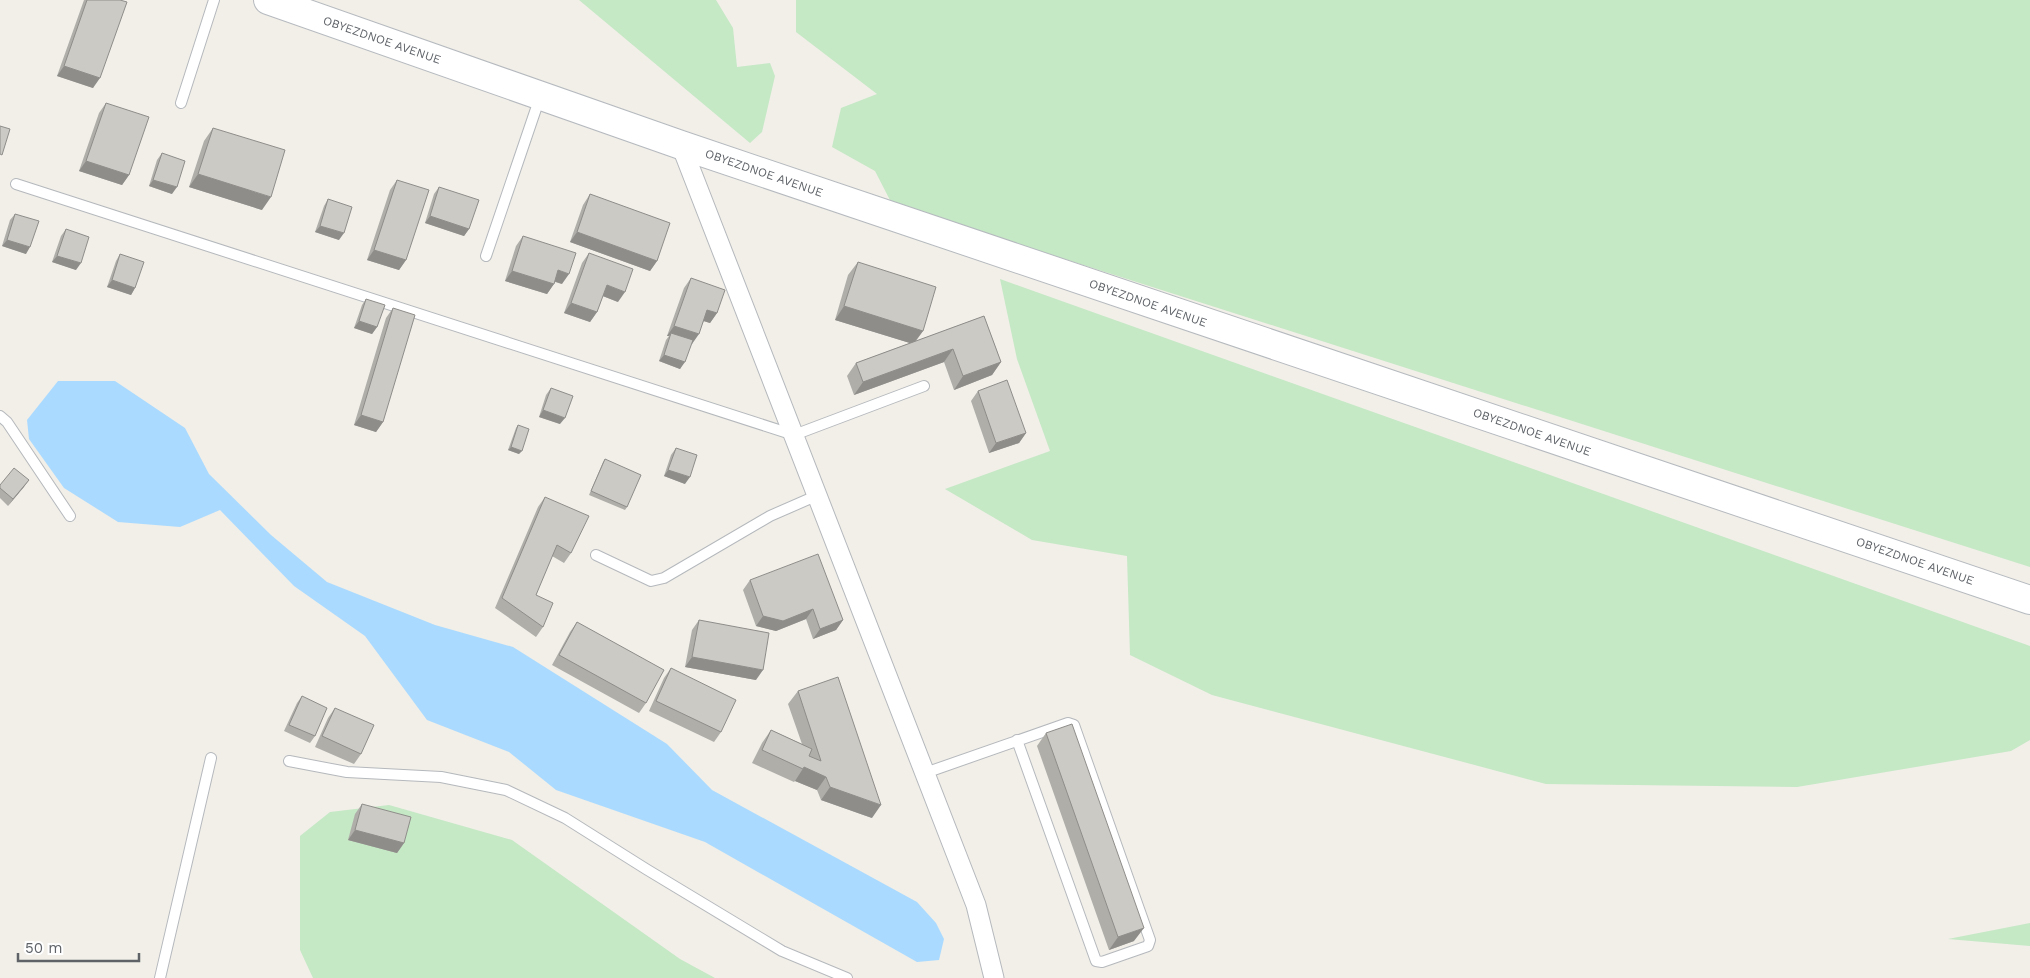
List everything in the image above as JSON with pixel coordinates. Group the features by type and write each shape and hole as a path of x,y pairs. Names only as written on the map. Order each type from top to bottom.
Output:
{"main road":[{"name":"OBYEZDNOE AVENUE","path":"268,0 310,7 540,96 681,145 2030,600"}],"street":[{"path":"681,145 976,905 994,978"}],"lane":[{"path":"181,102 214,0"},
{"path":"486,256 540,96"},
{"path":"16,184 794,435 924,386"},
{"path":"0,416 7,422 70,516"},
{"path":"596,555 651,581 664,578 770,516 818,495"},
{"path":"925,773 1017,740 1068,723 1074,725 1150,940 1148,946 1102,962 1096,961 1017,740"},
{"path":"160,978 210,758"},
{"path":"289,761 347,772 441,777 506,790 565,818 782,951 847,978"}],"green space":[{"path":"579,0 716,0 733,28 737,67 770,63 775,76 762,132 750,143"},
{"path":"796,0 2030,0 2030,567 892,204 875,171 832,147 841,108 877,94 796,32"},
{"path":"1000,279 2030,646 2030,740 2011,751 1797,787 1546,784 1212,695 1130,655 1127,556 1032,540 945,489 1050,451 1017,359"},
{"path":"389,805 512,840 680,959 715,978 313,978 300,950 300,836 330,812"},
{"path":"2030,923 2030,946 1948,939"}],"water":[{"path":"58,381 115,381 185,428 209,474 271,535 327,582 435,625 513,647 667,744 712,790 917,902 936,923 944,939 939,960 917,962 705,842 556,790 509,752 427,720 365,636 294,586 220,510 180,527 118,522 64,488 29,439 27,420"}],"building":[{"path":"87,0 120,0 127,2 100,78 64,66"},
{"path":"106,103 149,117 129,175 86,161"},
{"path":"0,126 10,129 2,155 0,154"},
{"path":"213,128 285,150 271,197 198,174"},
{"path":"162,153 185,161 177,187 153,180"},
{"path":"397,180 429,190 406,260 374,250"},
{"path":"439,187 479,200 469,229 430,216"},
{"path":"590,194 670,223 657,261 577,232"},
{"path":"328,199 352,207 344,233 320,226"},
{"path":"15,214 39,221 30,247 7,240"},
{"path":"66,229 89,237 81,263 57,256"},
{"path":"523,236 576,253 569,274 558,270 554,284 512,271"},
{"path":"589,253 633,269 625,292 607,285 597,312 571,303"},
{"path":"120,254 144,262 135,288 112,280"},
{"path":"858,262 936,287 923,331 844,306"},
{"path":"691,278 725,290 717,313 707,310 699,334 674,326"},
{"path":"366,299 385,305 377,327 359,321"},
{"path":"393,308 415,315 383,422 361,415"},
{"path":"984,316 1001,362 963,376 953,349 863,382 856,363"},
{"path":"671,333 693,340 685,362 664,355"},
{"path":"1007,380 1026,433 996,443 978,391"},
{"path":"551,388 573,396 565,418 543,410"},
{"path":"518,425 529,429 522,451 511,447"},
{"path":"676,448 697,455 690,477 668,470"},
{"path":"605,459 641,475 627,507 591,491"},
{"path":"14,468 29,480 13,499 0,488 0,485"},
{"path":"545,497 589,516 571,553 557,545 536,595 553,603 543,627 502,598"},
{"path":"818,554 843,620 820,629 813,609 783,621 763,616 750,580"},
{"path":"699,620 769,633 763,670 692,657"},
{"path":"577,622 664,670 646,703 559,655"},
{"path":"671,668 736,700 721,732 656,701"},
{"path":"838,677 881,805 830,787 826,777 804,767 803,769 762,750 771,730 812,749 809,756 821,761 798,691"},
{"path":"302,696 327,708 315,736 289,725"},
{"path":"335,708 374,725 361,754 322,736"},
{"path":"1072,724 1144,928 1118,937 1046,733"},
{"path":"362,804 411,817 404,843 355,830"}]}
